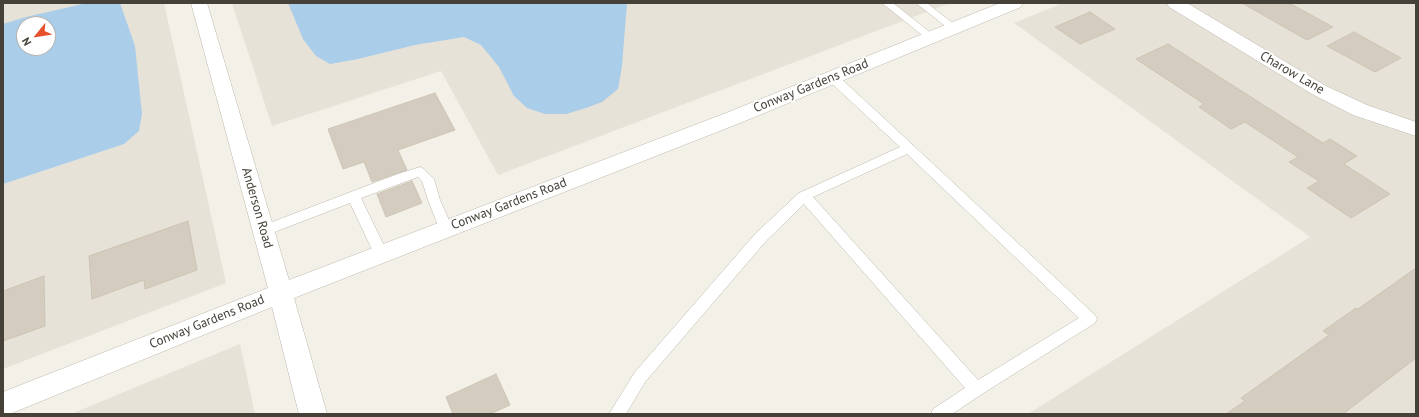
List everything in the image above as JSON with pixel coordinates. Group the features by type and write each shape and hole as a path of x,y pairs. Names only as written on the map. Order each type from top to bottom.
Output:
{"street":[{"name":"Anderson Road","path":"199,3 264,231 313,414"},
{"name":"Conway Gardens Road","path":"3,404 281,293 726,121 1014,3"},
{"name":"Charow Lane","path":"1175,3 1319,90 1360,110 1416,129"}],"lane":[{"path":"888,3 931,37"},
{"path":"921,3 954,28"},
{"path":"832,78 1090,319 976,389 940,414"},
{"path":"617,414 640,377 760,237 804,196 908,148"},
{"path":"264,231 402,177 420,172 428,179 434,200 446,229"},
{"path":"353,196 381,254"},
{"path":"804,196 976,389"}],"shaded area":[{"path":"3,3 164,3 226,283 3,369"},
{"path":"232,3 950,3 498,175 441,71 272,126"},
{"path":"1063,3 1416,3 1416,414 1028,414 1310,237 1014,23"},
{"path":"240,344 255,414 71,414"}],"water":[{"path":"87,3 120,3 135,46 142,114 139,131 124,144 3,184 3,24 16,20 16,56 56,56 56,16 30,16"},
{"path":"288,3 627,3 622,66 618,89 602,102 566,114 545,114 527,108 514,96 499,67 481,45 464,37 415,45 358,59 330,64 316,56 303,39"}],"building":[{"path":"1242,3 1289,3 1333,27 1307,40"},
{"path":"1090,12 1115,29 1080,44 1055,27"},
{"path":"1354,32 1401,58 1375,72 1327,46"},
{"path":"1168,44 1323,143 1330,139 1357,156 1344,164 1390,194 1351,218 1307,188 1319,181 1289,162 1298,157 1245,122 1231,129 1199,107 1204,104 1136,59"},
{"path":"435,93 455,130 398,150 407,170 372,182 364,162 343,169 328,129"},
{"path":"412,181 422,203 386,217 377,194"},
{"path":"188,221 197,270 145,289 144,280 92,299 89,256"},
{"path":"1416,268 1416,358 1343,414 1226,414 1245,401 1241,398 1329,335 1323,331 1356,308 1358,309"},
{"path":"44,276 45,326 3,341 3,291"},
{"path":"496,374 510,405 490,414 453,414 446,397"}]}
